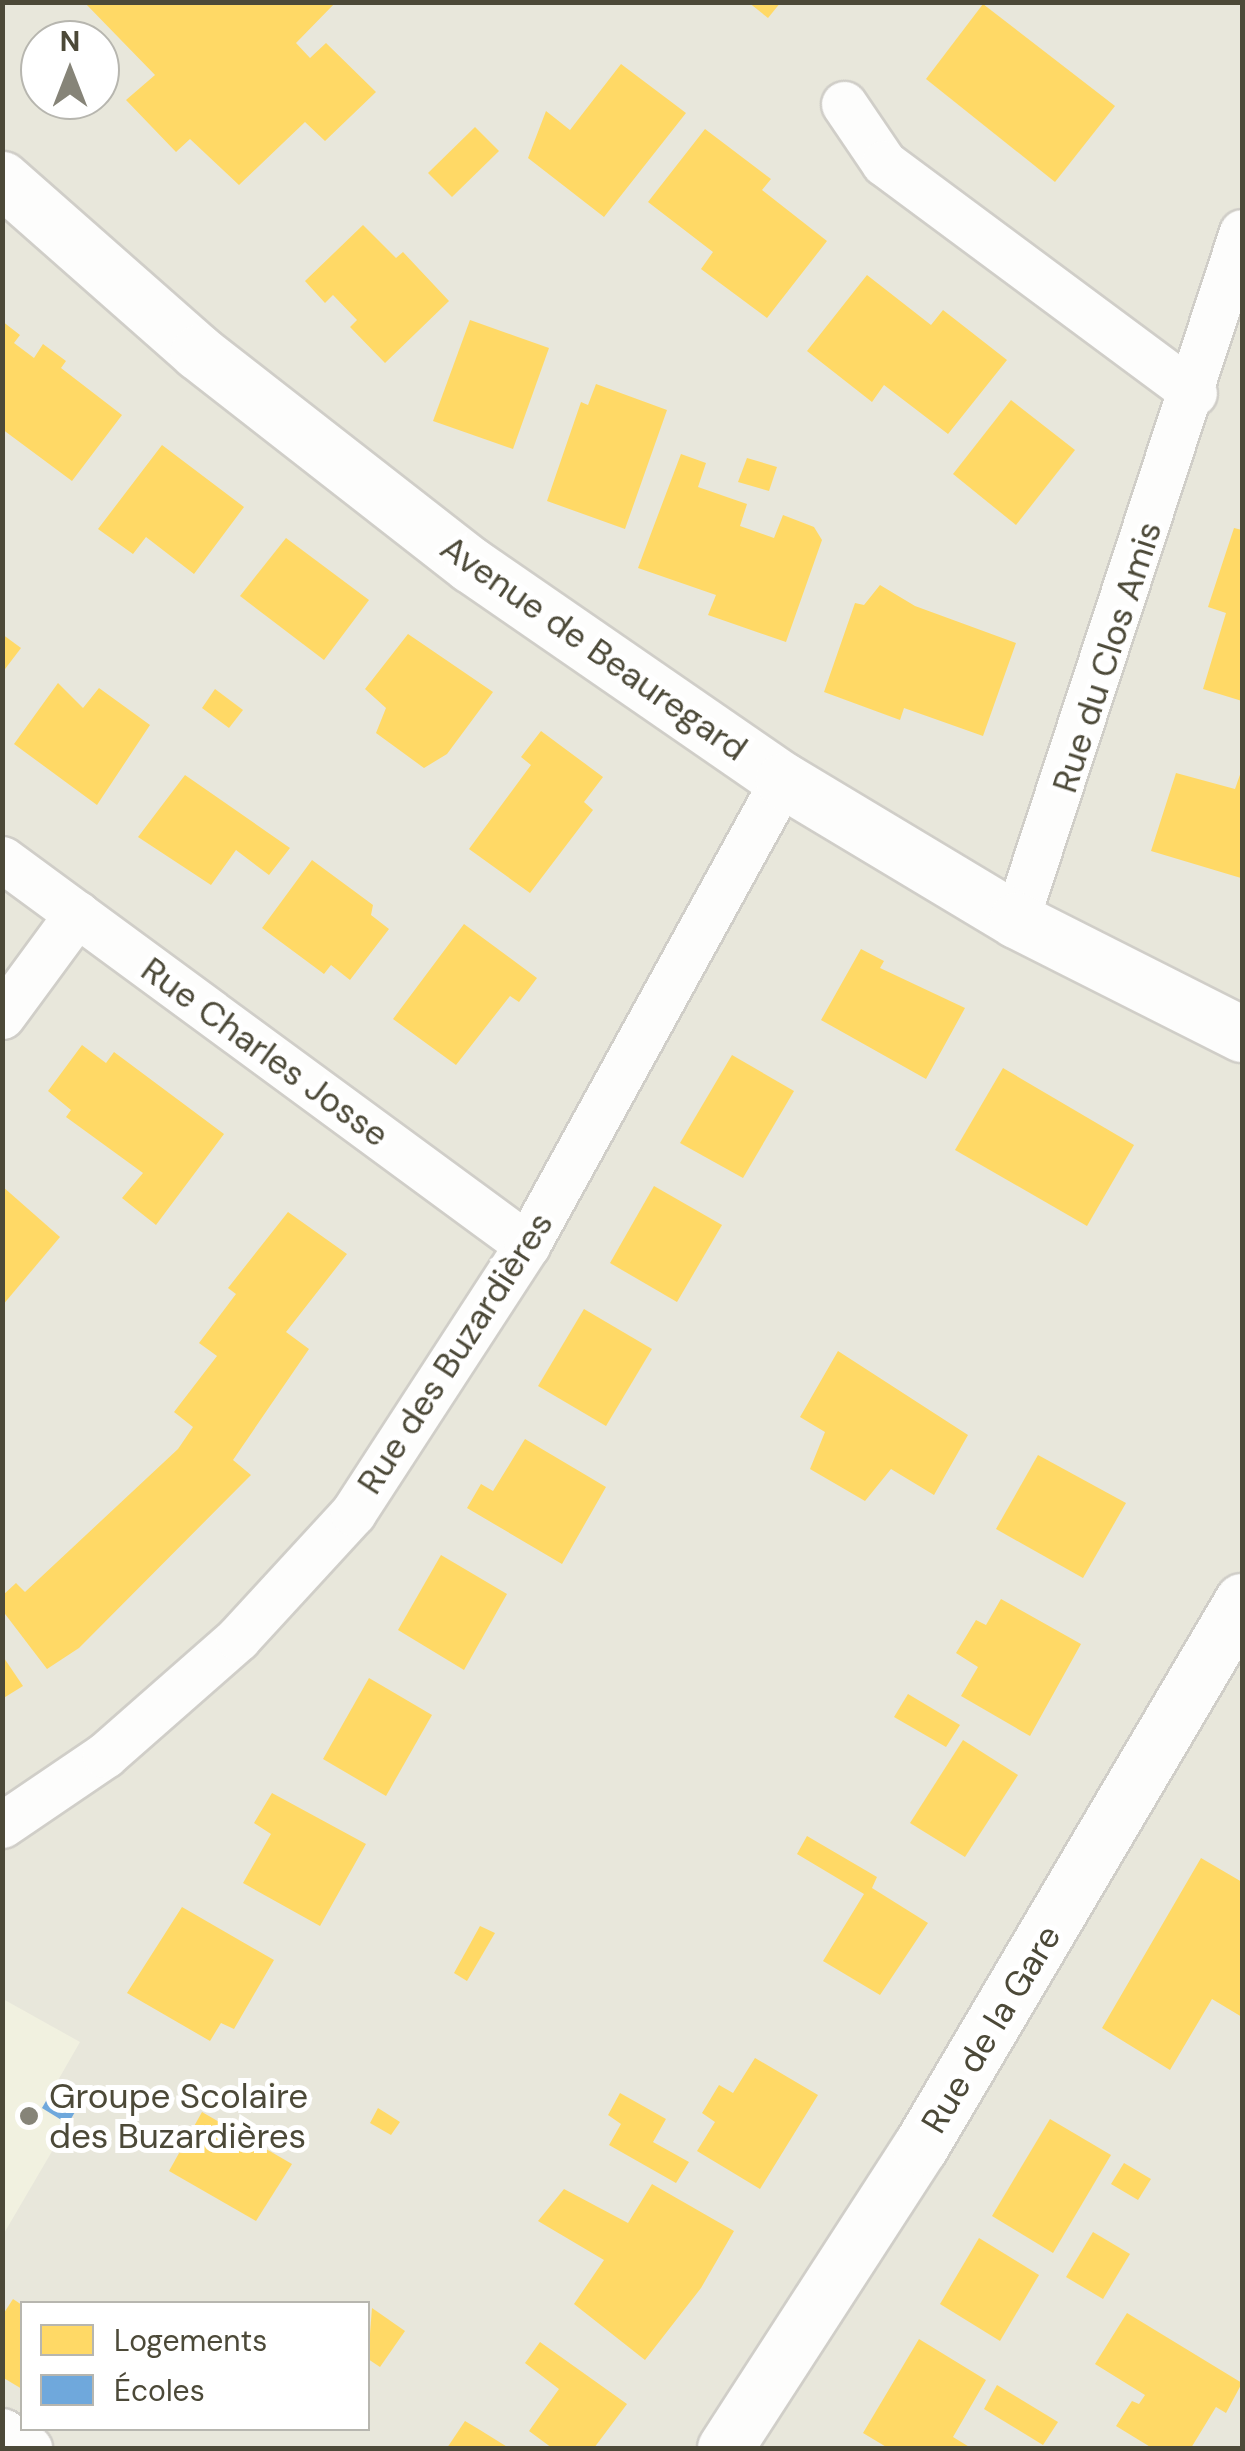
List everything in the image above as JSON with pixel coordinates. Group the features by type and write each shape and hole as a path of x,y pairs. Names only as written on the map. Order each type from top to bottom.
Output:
{"street":[{"path":"844,104 884,162 1194,393"},
{"name":"Avenue de Beauregard","path":"2,179 198,352 471,565 782,780 1016,920 1242,1034"},
{"name":"Rue du Clos Amis","path":"1016,920 1194,393 1242,232"},
{"name":"Rue des Buzardières","path":"2,1825 105,1755 238,1638 353,1513 527,1245 782,780"},
{"name":"Rue Charles Josse","path":"2,859 527,1245"},
{"path":"2,1016 77,914"},
{"name":"Rue de la Gare","path":"725,2448 920,2148 1242,1601"},
{"path":"2,2431 29,2448"}],"shaded area":[{"path":"3,3 1242,3 1242,2448 3,2448"},
{"name":"Groupe Scolaire des Buzardières","path":"3,1999 80,2042 42,2108 68,2124 3,2235"}],"building: Logements":[{"path":"84,2 336,2 296,43 310,58 326,43 376,92 325,141 305,122 239,185 190,139 176,152 126,100 155,75 120,39 120,20 102,20"},
{"path":"748,2 781,2 768,18"},
{"path":"983,4 1115,106 1055,182 926,79"},
{"path":"621,64 686,113 604,217 528,158 546,111 570,130"},
{"path":"475,127 499,151 452,197 428,173"},
{"path":"705,129 771,179 762,190 827,241 767,318 701,269 713,252 648,202"},
{"path":"363,225 396,258 403,252 449,301 385,363 350,327 357,320 333,295 325,303 305,281"},
{"path":"867,275 931,325 943,310 1007,360 948,434 884,385 872,402 807,351"},
{"path":"470,320 549,348 513,449 433,421"},
{"path":"2,321 20,335 14,343 34,358 43,344 66,361 61,368 122,415 72,481 2,429"},
{"path":"596,384 667,410 625,529 547,501 581,402 588,405"},
{"path":"1011,400 1075,450 1016,525 953,474"},
{"path":"162,445 244,507 194,574 146,537 133,554 98,529"},
{"path":"681,454 706,463 698,487 747,504 740,526 774,538 783,515 814,527 822,540 786,642 708,615 716,595 638,568"},
{"path":"747,458 777,467 769,491 738,482"},
{"path":"1234,528 1242,530 1242,701 1203,689 1226,613 1208,607"},
{"path":"286,538 369,600 324,660 240,596"},
{"path":"880,585 915,606 1016,643 983,736 904,708 900,720 824,692 855,603 864,605"},
{"path":"2,634 21,648 2,673"},
{"path":"408,634 493,692 447,754 424,768 376,733 386,708 365,689"},
{"path":"58,683 83,708 99,688 150,725 97,805 14,744"},
{"path":"215,689 243,710 229,728 202,708"},
{"path":"541,731 603,777 584,802 593,810 530,893 469,849 531,765 521,757"},
{"path":"1242,769 1241,878 1151,851 1176,773 1235,789"},
{"path":"185,775 290,848 269,875 236,850 211,885 138,837"},
{"path":"312,860 373,905 371,915 389,929 350,980 331,965 324,974 262,928"},
{"path":"464,924 537,978 519,1002 510,996 456,1065 393,1019"},
{"path":"861,949 884,961 880,968 965,1008 926,1079 821,1020"},
{"path":"82,1045 106,1063 114,1052 224,1134 156,1225 122,1198 143,1173 66,1117 71,1110 48,1091"},
{"path":"732,1055 794,1091 743,1178 680,1143"},
{"path":"1003,1068 1134,1145 1087,1226 955,1150"},
{"path":"2,1186 60,1237 2,1306"},
{"path":"654,1186 722,1225 677,1302 610,1263"},
{"path":"288,1212 347,1254 286,1332 309,1349 233,1460 251,1475 79,1648 47,1669 2,1610 2,1596 16,1583 25,1592 178,1449 193,1427 174,1412 217,1356 199,1343 236,1294 228,1288"},
{"path":"584,1309 652,1349 606,1426 538,1386"},
{"path":"838,1351 968,1435 934,1495 891,1469 865,1501 810,1469 825,1432 800,1417"},
{"path":"525,1439 606,1487 562,1564 467,1508 481,1484 493,1491"},
{"path":"1038,1455 1126,1503 1083,1578 996,1529"},
{"path":"441,1555 507,1594 464,1670 398,1630"},
{"path":"1001,1599 1081,1644 1030,1736 961,1696 978,1667 956,1653 976,1620 986,1625"},
{"path":"2,1655 23,1686 2,1699"},
{"path":"369,1678 432,1715 386,1796 323,1759"},
{"path":"908,1694 960,1725 946,1747 894,1717"},
{"path":"963,1740 1018,1775 965,1857 910,1823"},
{"path":"272,1793 366,1844 320,1926 243,1883 271,1834 254,1823"},
{"path":"807,1836 877,1877 872,1888 928,1923 880,1995 823,1961 864,1894 797,1854"},
{"path":"1201,1858 1242,1882 1242,2017 1212,1999 1170,2070 1102,2028"},
{"path":"182,1907 274,1960 234,2029 221,2023 210,2041 127,1993"},
{"path":"480,1926 495,1933 467,1981 454,1973"},
{"path":"755,2058 818,2095 760,2189 697,2151 715,2122 702,2113 719,2085 733,2093"},
{"path":"620,2093 666,2119 653,2142 689,2162 676,2183 609,2145 621,2124 608,2115"},
{"path":"378,2108 400,2122 391,2135 370,2123"},
{"path":"202,2112 292,2164 256,2221 169,2171"},
{"path":"1050,2119 1111,2155 1053,2253 992,2216"},
{"path":"1124,2163 1151,2179 1138,2200 1111,2184"},
{"path":"652,2184 734,2231 701,2288 645,2360 574,2304 604,2260 538,2221 564,2189 628,2223"},
{"path":"1093,2232 1130,2254 1103,2299 1066,2277"},
{"path":"979,2238 1039,2275 1000,2341 940,2304"},
{"path":"13,2299 20,2304 20,2388 2,2377 2,2316"},
{"path":"372,2308 405,2331 380,2367 370,2360"},
{"path":"1127,2313 1242,2383 1226,2413 1216,2407 1191,2448 1152,2448 1116,2426 1132,2401 1139,2404 1145,2395 1095,2364"},
{"path":"919,2339 986,2380 953,2437 971,2448 888,2448 863,2433"},
{"path":"540,2342 627,2404 594,2448 552,2448 529,2431 559,2389 525,2363"},
{"path":"997,2385 1058,2422 1043,2445 984,2409"},
{"path":"465,2421 480,2430 509,2448 447,2448"}],"building: Écoles":[{"path":"57,2082 83,2098 68,2124 42,2108"}],"place":[{"name":"Groupe Scolaire des Buzardières","path":"29,2116"}]}
